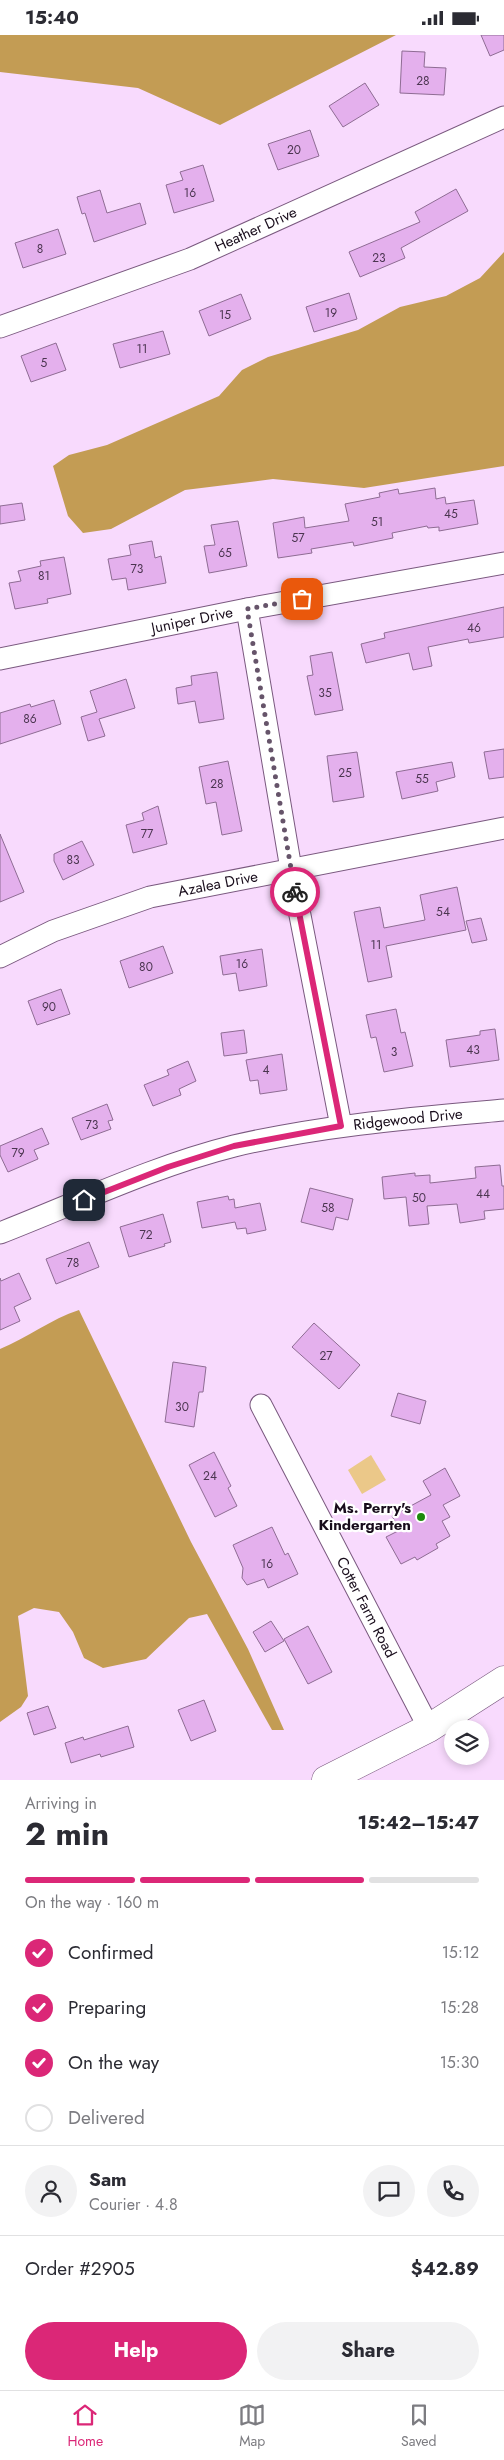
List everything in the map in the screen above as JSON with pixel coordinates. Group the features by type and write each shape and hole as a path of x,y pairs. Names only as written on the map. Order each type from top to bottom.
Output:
{"main road":[{"path":"326,1780 429,1729 504,1680"}],"street":[{"name":"Heather Drive","path":"0,327 190,259 504,117"},
{"name":"Juniper Drive","path":"0,659 247,609 504,563"},
{"path":"247,609 291,869 341,1126"},
{"name":"Azalea Drive","path":"0,957 53,931 150,897 504,828"},
{"name":"Ridgewood Drive","path":"0,1233 168,1167 234,1146 341,1126 504,1110"},
{"name":"Cotter Farm Road","path":"261,1405 429,1729"}],"shaded area":[{"path":"0,35 396,35 220,125 138,88 0,72"},
{"path":"504,252 504,466 364,488 273,479 185,490 111,529 83,533 68,516 53,466 69,455 107,445 219,396 242,370 268,357 358,330 400,307 446,296 480,278"},
{"path":"79,1310 191,1542 248,1649 284,1730 272,1730 207,1614 189,1618 146,1659 103,1668 84,1658 73,1632 59,1612 34,1608 18,1616 28,1696 21,1707 0,1722 0,1349 59,1318"},
{"path":"371,1455 386,1480 362,1494 348,1470"}],"building":[{"path":"481,35 504,35 504,50 490,56"},
{"path":"402,51 425,52 424,67 446,68 444,95 400,93"},
{"path":"365,83 379,105 343,127 329,106"},
{"path":"310,130 319,156 278,170 268,144"},
{"path":"203,165 214,201 174,213 166,185 183,180 180,172"},
{"path":"456,189 468,211 401,248 405,258 360,277 349,252 420,222 415,212"},
{"path":"100,190 107,213 140,203 146,224 94,242 85,213 82,214 77,197"},
{"path":"58,229 66,254 23,268 15,243"},
{"path":"349,293 357,319 314,332 306,307"},
{"path":"241,294 251,319 209,336 199,311"},
{"path":"163,331 170,354 120,368 113,344"},
{"path":"56,343 66,370 31,382 21,356"},
{"path":"435,488 436,499 445,497 446,504 474,500 478,524 439,531 439,527 428,528 427,526 392,533 393,538 354,546 353,542 311,549 312,553 278,558 273,523 304,517 305,528 349,521 345,504 380,497 379,493 398,489 399,494"},
{"path":"22,503 25,520 0,524 0,506"},
{"path":"238,521 247,566 209,573 204,546 215,545 211,525"},
{"path":"152,541 155,558 161,556 166,583 128,590 126,578 112,580 108,559 131,555 129,545"},
{"path":"64,557 71,594 47,599 48,603 15,609 9,583 21,581 18,571 41,566 40,561"},
{"path":"504,607 504,637 469,643 468,639 428,647 432,666 413,670 409,653 366,663 361,644 385,638 384,633"},
{"path":"332,652 343,710 315,715 307,676 313,675 310,656"},
{"path":"217,672 224,719 199,723 195,701 178,704 176,688 192,685 191,676"},
{"path":"126,679 135,708 99,719 105,736 88,741 81,717 97,712 90,691"},
{"path":"54,700 61,724 0,744 0,713 30,704 31,707"},
{"path":"504,749 504,777 489,779 484,752"},
{"path":"357,752 364,797 333,802 327,756"},
{"path":"228,761 242,831 222,835 216,802 206,804 199,767"},
{"path":"452,762 455,777 436,782 438,791 402,799 396,772"},
{"path":"158,806 167,844 133,853 126,825 144,820 142,813"},
{"path":"0,834 24,892 0,902"},
{"path":"82,841 94,865 63,880 54,861 54,854"},
{"path":"457,887 466,930 386,946 392,977 368,982 354,912 380,907 384,928 425,920 420,895"},
{"path":"481,918 487,940 472,943 466,921"},
{"path":"163,946 173,973 129,988 120,961"},
{"path":"262,949 267,986 239,991 236,973 223,975 220,956"},
{"path":"61,989 70,1014 37,1025 28,1001"},
{"path":"396,1009 401,1033 405,1032 413,1066 384,1072 376,1037 371,1038 366,1015"},
{"path":"495,1029 499,1060 450,1067 446,1040 480,1035 480,1031"},
{"path":"244,1030 247,1053 224,1056 221,1033"},
{"path":"282,1054 287,1090 260,1094 258,1080 250,1081 246,1060"},
{"path":"188,1061 196,1081 179,1089 181,1095 153,1106 144,1085 169,1075 167,1070"},
{"path":"107,1104 113,1120 108,1121 111,1129 81,1140 72,1118"},
{"path":"42,1128 49,1144 34,1150 38,1159 8,1172 0,1155 0,1146"},
{"path":"500,1165 502,1186 504,1186 504,1209 484,1211 485,1219 460,1223 457,1204 427,1206 429,1224 409,1226 406,1197 384,1199 382,1177 415,1173 415,1176 430,1175 430,1183 476,1178 475,1167"},
{"path":"310,1188 353,1199 348,1220 336,1217 333,1230 301,1222"},
{"path":"228,1196 229,1200 234,1199 235,1208 260,1203 266,1230 247,1234 246,1228 237,1229 235,1222 202,1228 197,1202"},
{"path":"163,1214 171,1242 164,1244 165,1246 129,1257 120,1227"},
{"path":"89,1242 99,1267 56,1284 46,1259"},
{"path":"19,1273 31,1299 14,1307 20,1321 0,1330 0,1278 1,1281"},
{"path":"314,1323 360,1365 339,1389 292,1347"},
{"path":"173,1362 206,1367 203,1392 199,1392 194,1427 165,1422"},
{"path":"398,1393 426,1401 420,1424 391,1416"},
{"path":"214,1452 231,1486 228,1488 237,1506 215,1517 189,1465"},
{"name":"Ms. Perry's Kindergarten","path":"445,1468 460,1496 443,1505 450,1517 442,1521 450,1536 436,1544 438,1548 417,1560 415,1557 401,1564 386,1537 400,1530 392,1516 431,1495 423,1481"},
{"path":"272,1527 285,1555 288,1553 298,1574 268,1588 264,1579 247,1585 242,1578 243,1568 233,1545"},
{"path":"271,1621 284,1641 265,1652 253,1632"},
{"path":"308,1626 332,1672 308,1684 284,1639"},
{"path":"204,1700 216,1731 191,1741 178,1710"},
{"path":"48,1706 56,1728 34,1735 27,1713"},
{"path":"128,1726 134,1747 101,1757 100,1754 71,1763 65,1743 83,1737 84,1740"}],"way so far":[{"path":"295,892 247,609 302,599"}],"place":[{"name":"Ms. Perry's Kindergarten","path":"421,1517"}],"route":[{"path":"84,1200 168,1167 234,1146 341,1126 295,892"}]}
